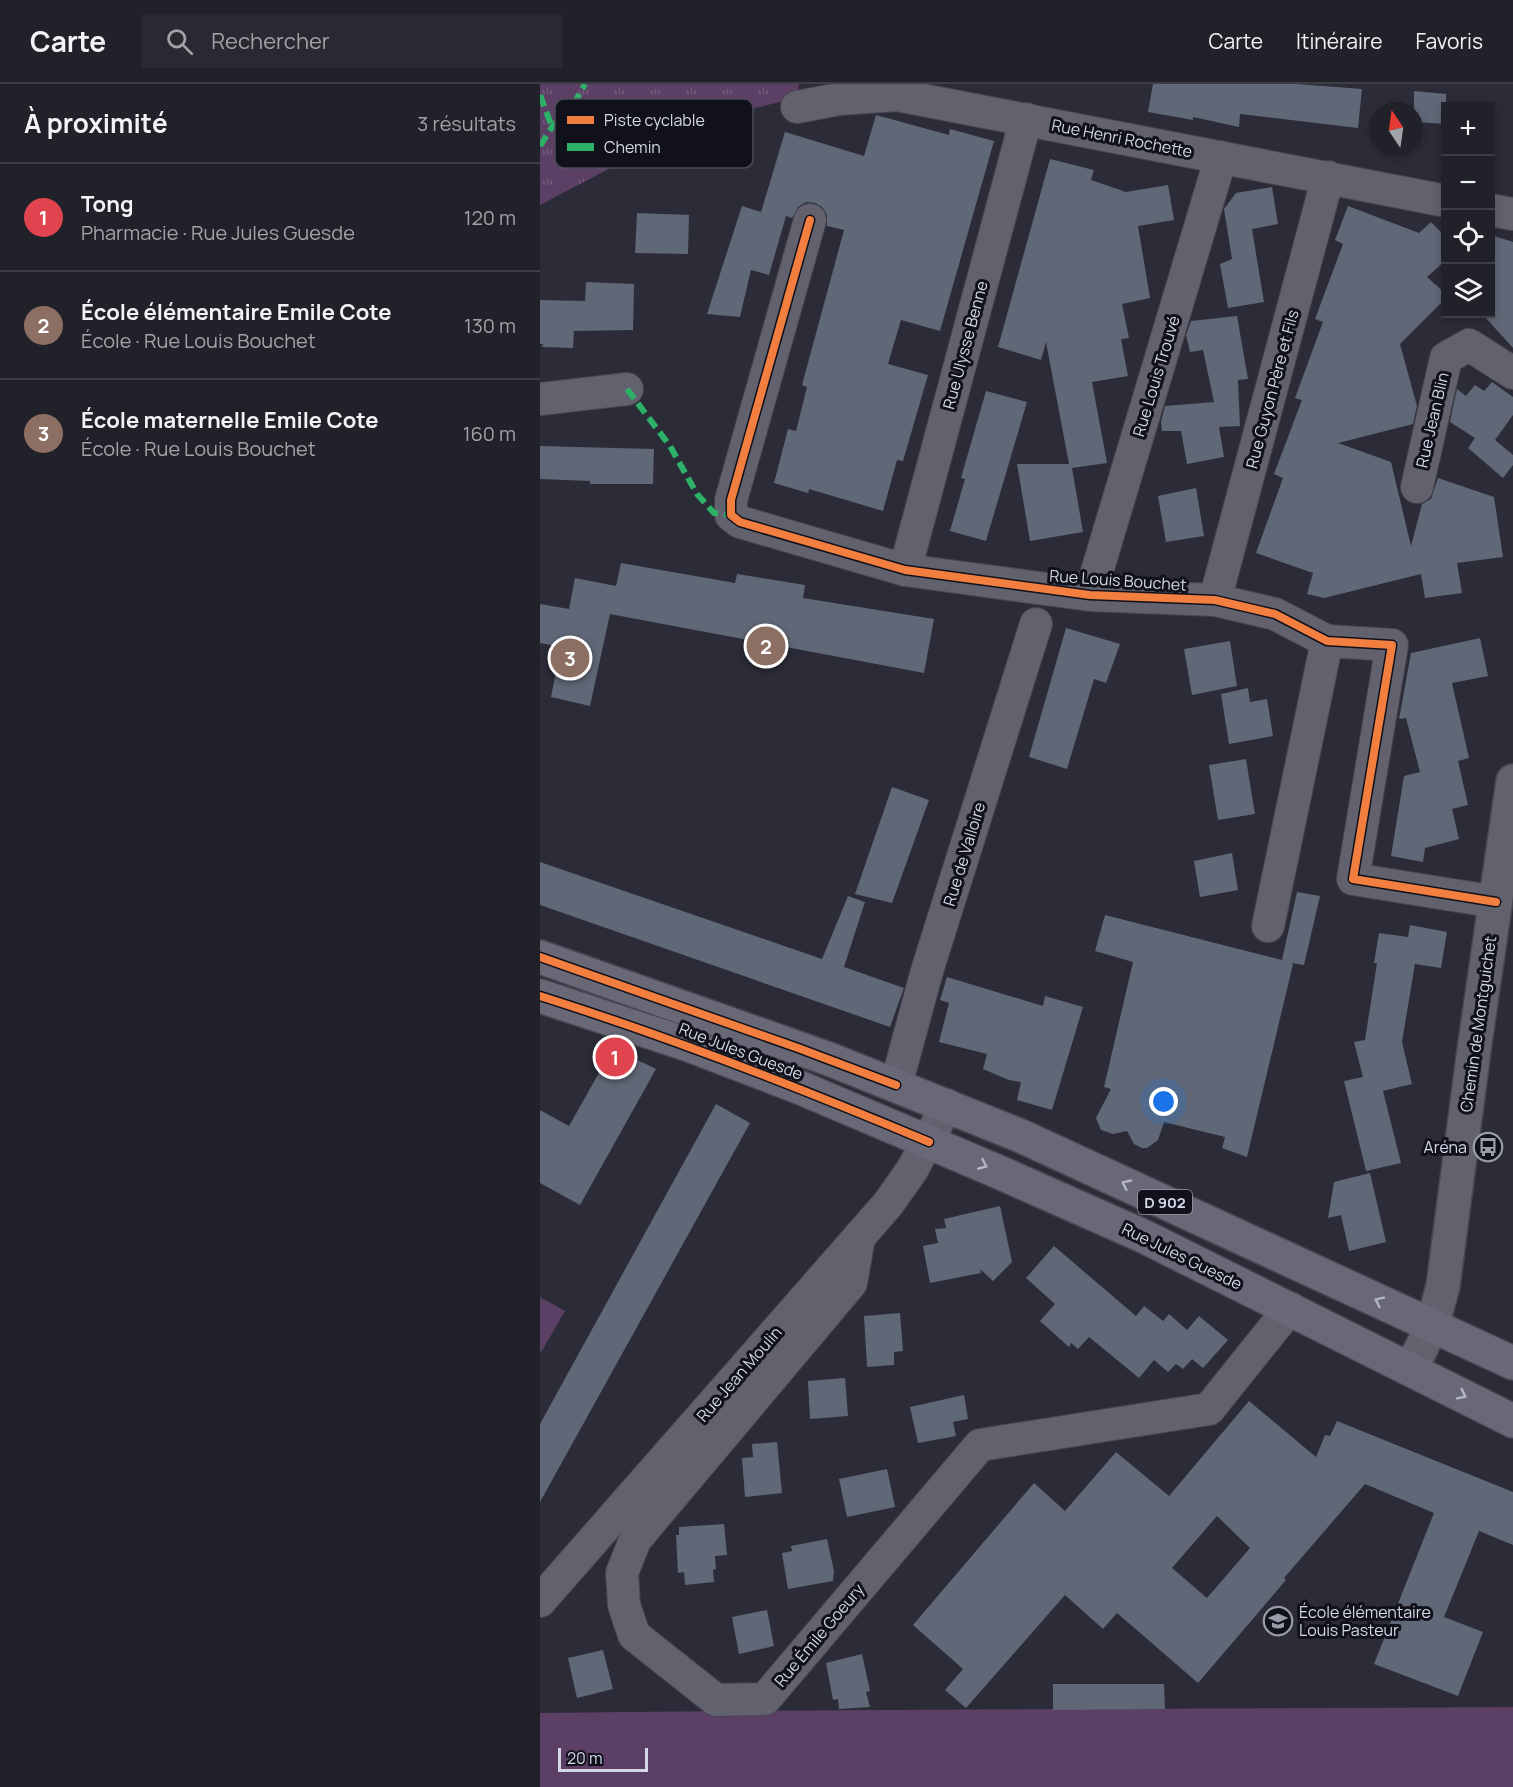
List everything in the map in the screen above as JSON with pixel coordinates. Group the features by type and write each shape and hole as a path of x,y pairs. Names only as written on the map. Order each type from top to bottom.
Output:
{"main road":[{"name":"Rue Jules Guesde","path":"540,957 798,1048 947,1105 1021,1136 1513,1363"},
{"name":"Rue Jules Guesde","path":"540,996 700,1050 801,1088 929,1142 1143,1236 1513,1421"}],"street":[{"name":"Rue Henri Rochette","path":"797,107 839,99 897,95 1441,200"},
{"name":"Rue Ulysse Benne","path":"905,570 1026,119"},
{"name":"Rue Louis Trouvé","path":"1090,595 1221,157"},
{"name":"Rue Guyon Père et Fils","path":"1215,600 1328,177"},
{"path":"1495,211 1513,214"},
{"name":"Rue Louis Bouchet","path":"810,220 731,500 731,515 740,522 905,570 1090,595 1215,600 1275,614 1327,641 1392,645 1353,879 1496,902"},
{"name":"Rue Jean Blin","path":"1417,487 1446,358 1469,345 1513,373"},
{"path":"540,399 627,389"},
{"name":"Rue de Valloire","path":"896,1085 927,971 1036,624"},
{"path":"1268,926 1327,641"},
{"name":"Chemin de Montguichet","path":"1411,1369 1432,1326 1443,1286 1513,781"},
{"name":"Rue Jean Moulin","path":"540,1601 901,1189 929,1142 947,1105"},
{"name":"Rue Émile Goeury","path":"859,1237 851,1283 635,1540 622,1573 624,1605 634,1635 716,1700 765,1698 980,1445 1209,1409 1290,1308"}],"green space":[{"path":"540,84 799,84 797,98 753,109 753,99 555,99 555,168 610,168 540,205"},
{"path":"540,1297 565,1311 540,1354"},
{"path":"1513,1707 1513,1787 540,1787 540,1713"}],"building":[{"path":"1153,84 1297,84 1362,89 1358,128 1240,114 1239,127 1193,117 1193,120 1148,112"},
{"path":"1414,91 1446,94 1446,102 1441,102 1441,124 1423,123 1423,102 1414,102"},
{"path":"876,115 949,135 950,129 994,141 940,331 901,320 888,364 928,375 903,461 897,460 883,511 809,489 808,493 774,483 788,429 796,431 807,387 802,385 844,230 827,226 827,215 822,207 806,202 798,207 792,218 786,216 769,275 751,270 740,317 707,314 742,206 761,212 785,132 864,156"},
{"path":"1050,159 1094,170 1091,180 1126,192 1168,185 1174,220 1138,226 1150,298 1122,304 1129,338 1121,339 1128,376 1092,382 1107,463 1072,468 1083,532 1030,541 1017,464 1069,464 1046,342 1041,360 998,347"},
{"path":"1272,187 1278,224 1252,229 1264,302 1228,308 1220,264 1232,259 1224,209 1236,193"},
{"path":"1348,206 1419,233 1431,222 1441,232 1441,264 1427,277 1441,290 1441,303 1400,344 1417,406 1413,424 1338,443 1391,462 1411,546 1422,504 1431,499 1438,478 1494,497 1503,557 1457,563 1462,593 1425,598 1421,574 1324,598 1307,594 1313,573 1256,553 1283,478 1274,474 1302,400 1295,398 1323,322 1315,319 1343,244 1335,240"},
{"path":"637,213 689,215 688,254 635,253"},
{"path":"1495,236 1513,242 1513,348 1486,318 1495,318"},
{"path":"586,282 634,284 633,330 574,331 573,348 542,347 543,344 540,344 540,300 585,301"},
{"path":"1237,316 1248,379 1238,380 1240,426 1219,427 1224,457 1187,464 1181,431 1162,431 1161,422 1165,406 1214,402 1203,350 1190,352 1186,335 1191,321"},
{"path":"1492,382 1513,397 1513,415 1495,440 1513,455 1513,465 1503,478 1468,448 1475,438 1450,422 1457,389 1466,396 1475,385 1484,391"},
{"path":"986,391 1027,402 986,541 950,531 965,479 961,478"},
{"path":"540,446 654,449 653,484 590,484 590,481 540,479"},
{"path":"1196,488 1204,536 1166,542 1158,496"},
{"path":"621,563 735,583 737,574 805,585 803,598 934,619 924,673 610,614 590,706 551,697 561,647 540,643 540,604 569,609 575,578 616,586"},
{"path":"1066,628 1120,644 1106,683 1094,679 1067,769 1029,757"},
{"path":"1480,638 1488,676 1452,683 1469,758 1458,761 1468,805 1452,809 1459,839 1425,848 1423,862 1391,856 1404,776 1420,772 1406,718 1399,719 1411,653"},
{"path":"1230,641 1237,686 1192,695 1184,649"},
{"path":"1248,688 1250,702 1267,699 1273,736 1229,744 1221,694"},
{"path":"1246,759 1255,814 1218,820 1209,765"},
{"path":"892,787 929,800 892,903 855,894"},
{"path":"1232,853 1238,890 1200,897 1194,861"},
{"path":"540,862 822,959 848,896 865,902 844,967 904,988 890,1027 540,905"},
{"path":"1297,892 1320,896 1304,965 1291,963 1293,964 1247,1157 1222,1148 1225,1137 1164,1122 1158,1140 1147,1148 1134,1144 1127,1131 1113,1134 1101,1130 1096,1118 1111,1089 1104,1087 1133,962 1095,951 1105,915 1282,960"},
{"path":"1410,925 1447,932 1441,968 1415,964 1402,1042 1412,1084 1383,1091 1401,1163 1366,1171 1344,1081 1363,1077 1354,1042 1365,1040 1377,963 1374,963 1379,933 1408,937"},
{"path":"947,977 1043,1006 1045,996 1083,1007 1052,1110 1017,1100 1021,1082 1009,1080 983,1069 987,1054 939,1042 949,1003 940,1000"},
{"path":"613,1048 656,1069 580,1205 540,1183 540,1110 569,1126"},
{"path":"716,1104 750,1123 540,1502 540,1424"},
{"path":"1370,1173 1386,1242 1349,1251 1341,1215 1328,1218 1334,1182"},
{"path":"1000,1206 1012,1262 993,1281 980,1269 981,1273 930,1283 923,1246 938,1243 935,1229 946,1228 944,1219"},
{"path":"1054,1246 1136,1316 1144,1306 1163,1321 1169,1314 1187,1330 1199,1316 1228,1340 1203,1368 1192,1359 1183,1369 1176,1364 1168,1372 1154,1360 1139,1378 1089,1337 1078,1349 1071,1343 1069,1347 1040,1321 1055,1304 1026,1278"},
{"path":"900,1313 903,1351 894,1352 894,1365 867,1367 864,1316"},
{"path":"845,1378 848,1416 810,1419 808,1381"},
{"path":"964,1395 968,1419 953,1422 956,1436 918,1443 910,1407"},
{"path":"1249,1401 1316,1457 1325,1435 1330,1436 1337,1421 1513,1492 1513,1545 1479,1531 1444,1617 1483,1632 1458,1696 1374,1664 1434,1513 1365,1484 1198,1683 1117,1613 1103,1629 1065,1595 966,1708 945,1690 963,1669 913,1625 1034,1483 1065,1511 1116,1452 1169,1496","holes":["1217,1516 1250,1548 1207,1598 1172,1568"]},
{"path":"777,1442 782,1493 745,1497 742,1458 753,1457 752,1444"},
{"path":"887,1469 895,1507 847,1517 839,1479"},
{"path":"724,1524 727,1555 715,1556 714,1582 685,1585 684,1572 678,1573 676,1535 679,1535 679,1527"},
{"path":"827,1539 834,1571 833,1581 788,1589 782,1553 792,1551 791,1546"},
{"path":"767,1610 774,1646 739,1654 732,1617"},
{"path":"603,1650 613,1689 577,1698 568,1658"},
{"path":"862,1654 870,1691 866,1692 870,1707 839,1709 838,1699 833,1700 826,1663"},
{"path":"1053,1684 1164,1684 1165,1709 1053,1710"}],"marked path":[{"path":"577,99 585,84"},
{"path":"540,95 552,127"},
{"path":"540,146 555,124"},
{"path":"627,389 670,446 697,494 714,513 731,515"}],"cycle path":[{"path":"810,220 731,500 731,515 740,522 905,570 1090,595 1215,600 1275,614 1327,641 1392,645 1353,879 1496,902"},
{"path":"540,957 896,1085"},
{"path":"540,996 736,1064 929,1142"}],"place":[{"name":"École élémentaire Emile Cote","path":"766,646"},
{"name":"École maternelle Emile Cote","path":"570,658"},
{"name":"Tong","path":"615,1057"},
{"name":"Aréna","path":"1488,1147"},
{"name":"École élémentaire Louis Pasteur","path":"1278,1621"}]}
